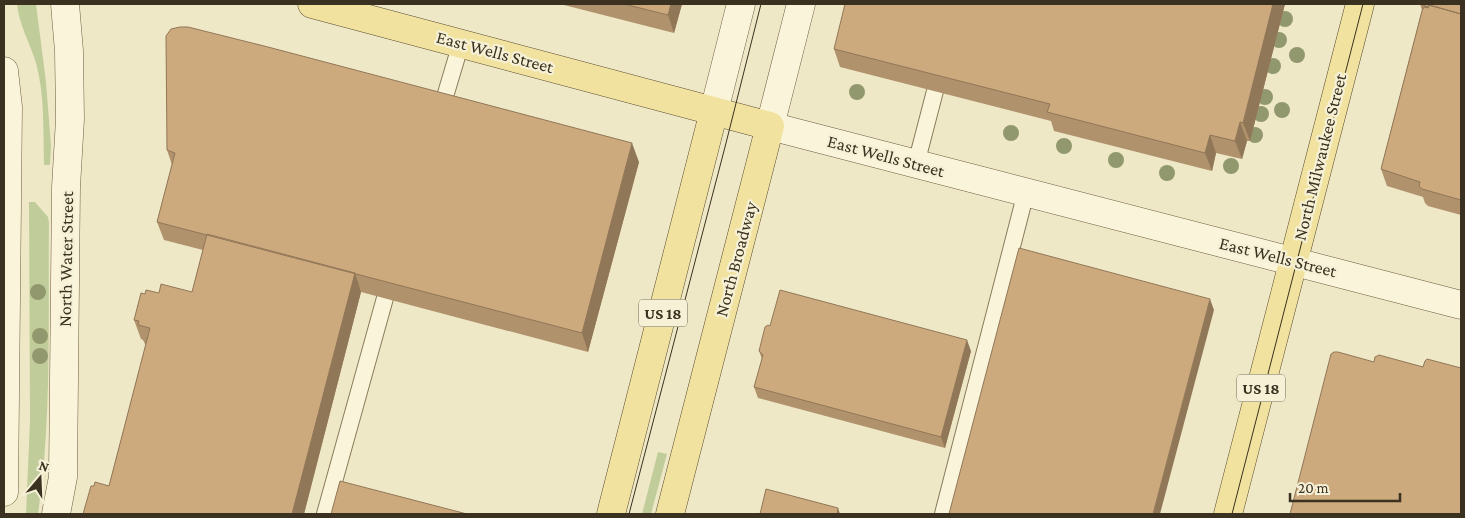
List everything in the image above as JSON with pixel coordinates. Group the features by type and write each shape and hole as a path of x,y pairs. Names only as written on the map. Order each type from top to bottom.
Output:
{"main road":[{"name":"North Water Street","path":"56,514 62,477 66,187 70,119 69,51 65,4"},
{"name":"East Wells Street","path":"312,4 770,126 1461,305"},
{"path":"714,111 741,4"},
{"name":"North Broadway","path":"670,514 801,4"},
{"name":"North Milwaukee Street","path":"1228,514 1360,4"},
{"path":"4,71 8,107 4,492"},
{"name":"US 18","path":"610,514 714,111"}],"lane":[{"path":"441,110 461,43"},
{"path":"916,164 935,92"},
{"path":"943,514 1026,192"},
{"path":"325,514 385,298"}],"green space":[{"path":"17,4 36,4 46,82 51,146 50,165 44,165 43,114 39,75 20,19"},
{"path":"29,202 35,202 48,217 49,223 47,405 38,514 26,514 30,420"},
{"path":"658,452 667,454 651,514 642,514"}],"building":[{"path":"624,4 671,4 668,15"},
{"path":"845,4 1273,4 1243,123 1240,122 1235,141 1210,135 1205,153 1047,112 1050,104 834,49"},
{"path":"1420,4 1461,4 1461,14 1429,5 1428,7"},
{"path":"1429,5 1461,14 1461,200 1422,189 1419,186 1420,182 1381,169 1422,11 1424,7 1428,8"},
{"path":"188,27 268,47 632,143 582,333 157,222 175,153 167,150 166,36 171,29"},
{"path":"207,234 355,273 292,514 83,514 91,486 94,486 95,482 109,486 150,328 138,325 139,321 134,320 141,293 145,294 146,290 159,293 161,284 192,292"},
{"path":"1019,248 1210,299 1153,514 949,514"},
{"path":"780,290 967,340 941,437 754,387 763,355 759,351 765,327 770,326"},
{"path":"1334,352 1374,362 1375,357 1379,355 1423,367 1427,359 1461,368 1461,514 1290,514 1331,354"},
{"path":"340,481 467,514 331,514"},
{"path":"766,489 838,508 837,514 760,514"}],"tram line":[{"path":"629,514 761,4"},
{"path":"1232,514 1363,4"}]}
